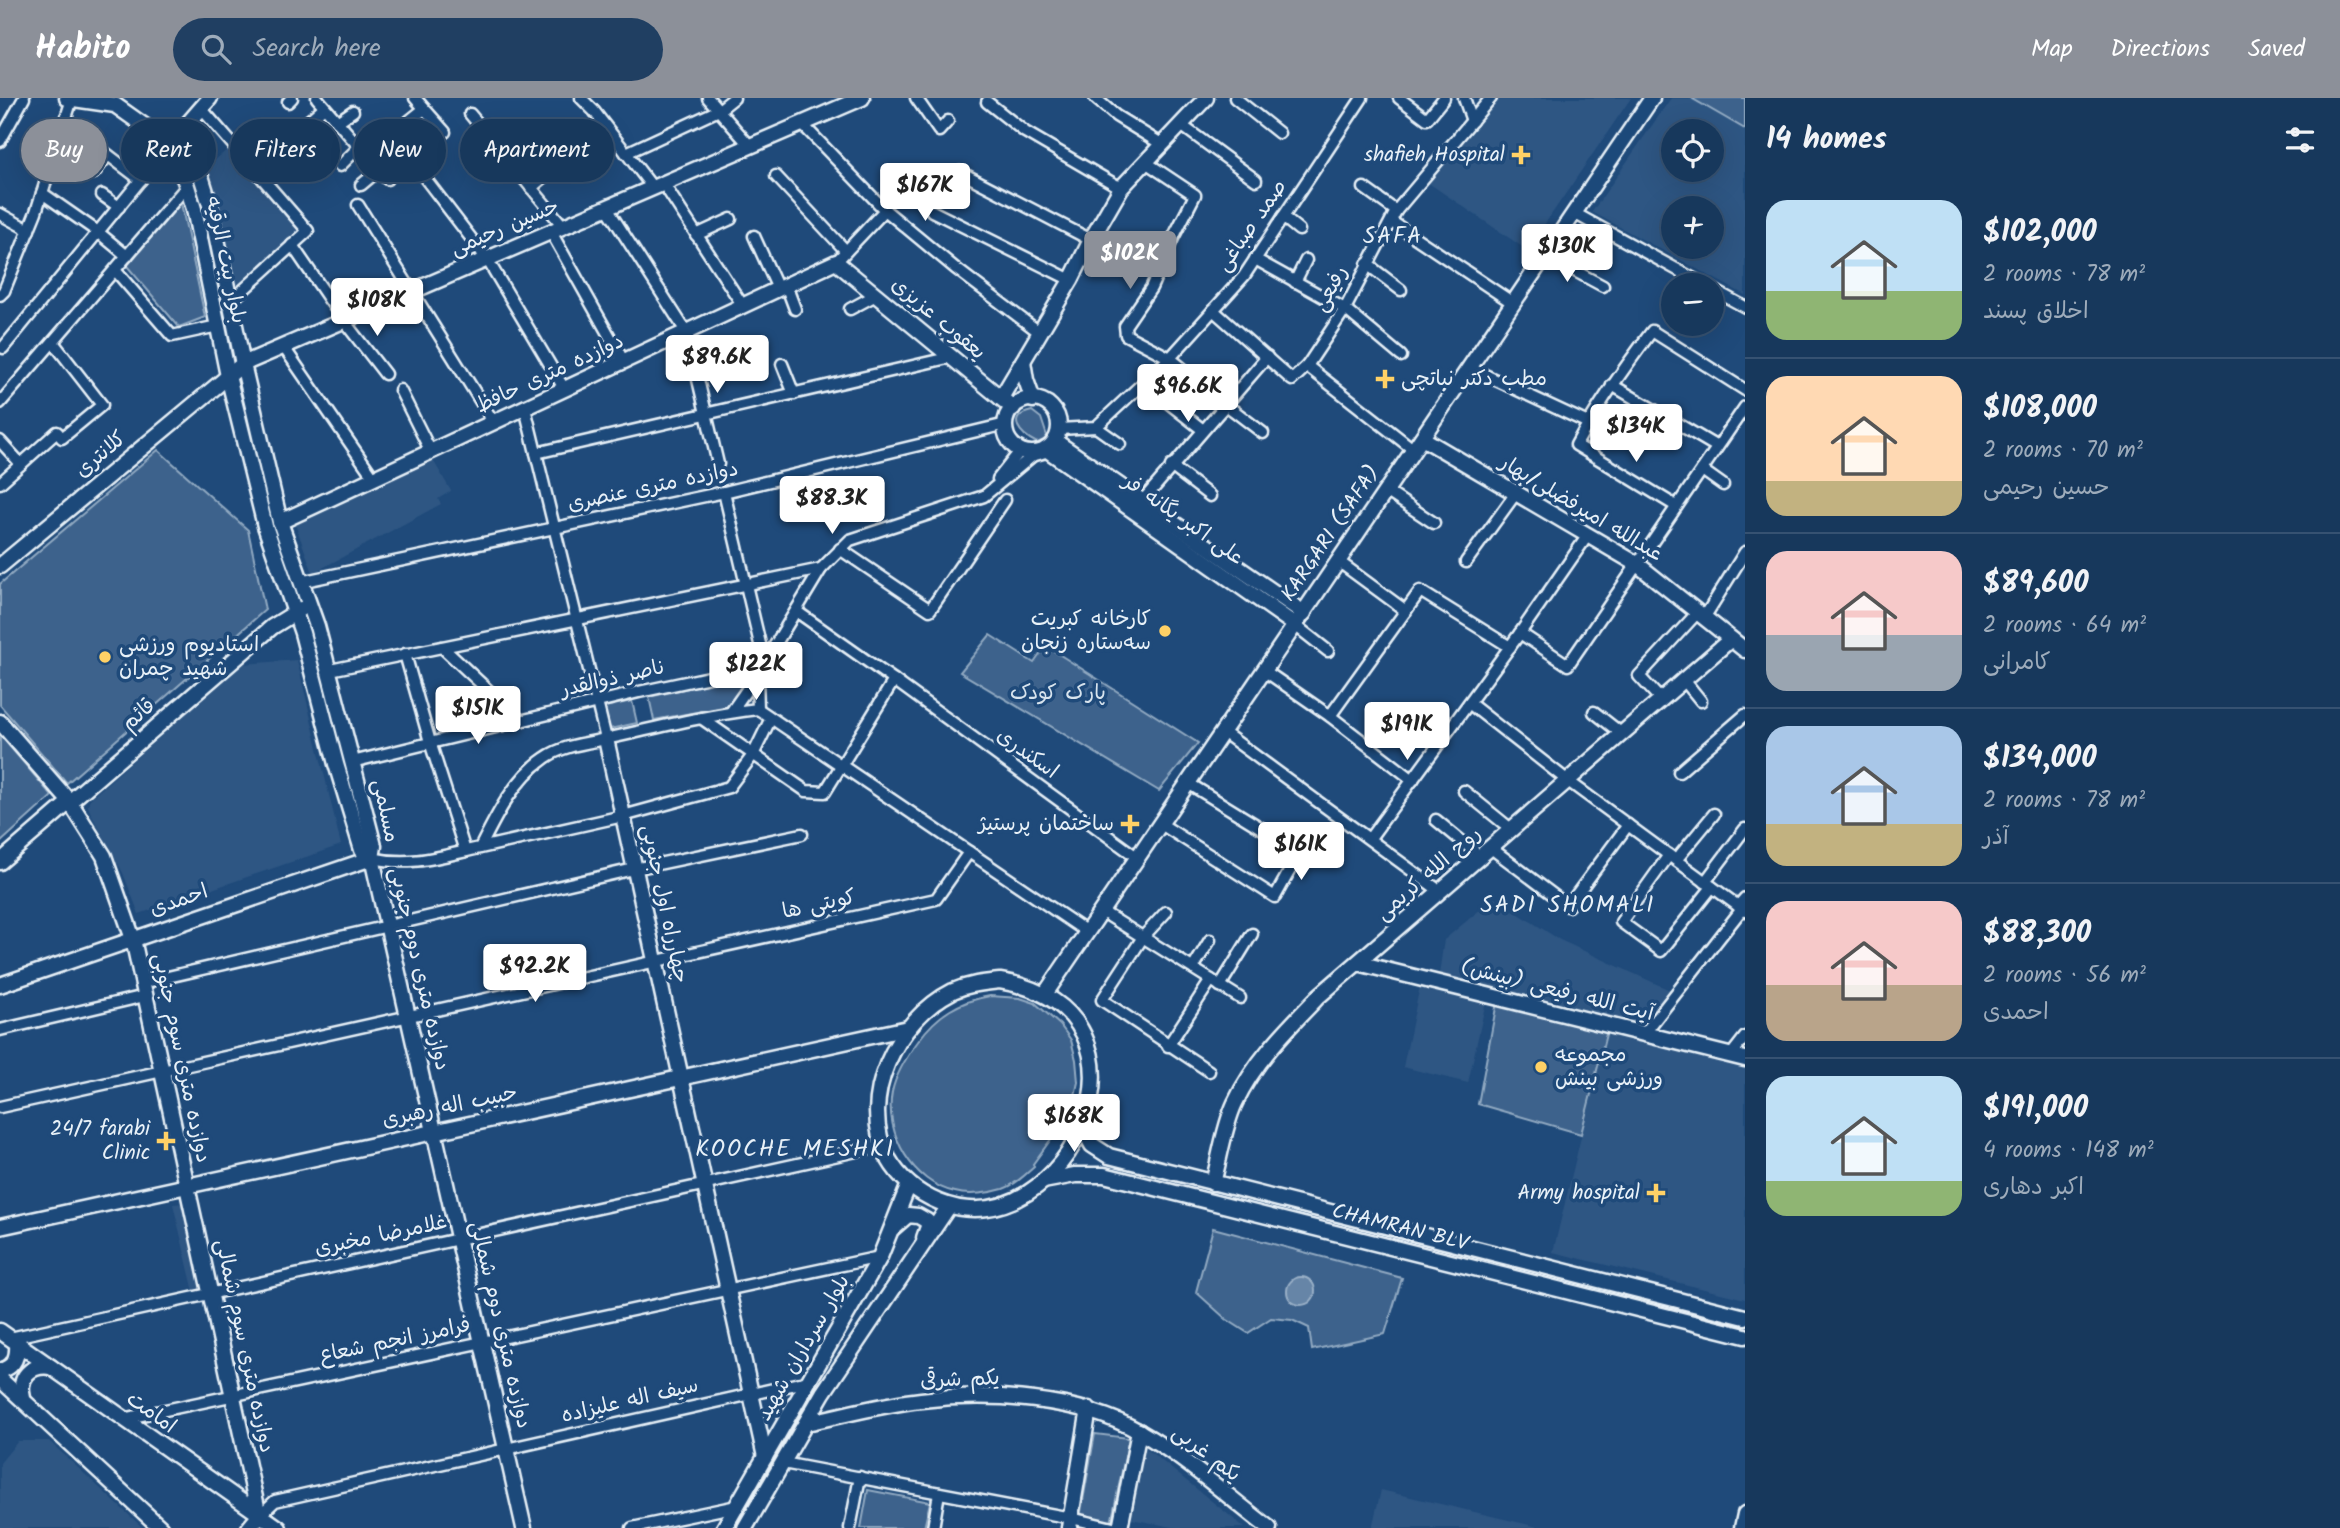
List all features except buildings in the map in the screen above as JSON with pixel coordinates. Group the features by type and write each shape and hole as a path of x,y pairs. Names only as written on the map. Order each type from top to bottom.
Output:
{"main road":[{"path":"70,98 116,101 139,119"},
{"name":"حسین رحیمی","path":"243,364 862,98"},
{"path":"1001,398 1071,280 1121,188 1206,98"},
{"name":"KARGARI (SAFA)","path":"1045,994 1652,98"},
{"path":"191,119 205,103"},
{"name":"بلوار بیت الرقیه","path":"185,182 228,376 265,526 295,613"},
{"name":"بلوار بیت الرقیه","path":"203,182 280,522 308,605"},
{"name":"دوازده متری حافظ","path":"280,522 687,333 841,256"},
{"name":"یعقوب عزیزی","path":"841,256 876,295 1013,408"},
{"path":"1023,361 1026,380 1034,400"},
{"name":"کلانتری","path":"0,566 243,364"},
{"path":"1034,400 1050,406 1055,413 1049,443 1020,451 1009,440 1006,424 1013,408 1019,403 1034,400"},
{"name":"علی اکبر یگانه فر","path":"1049,443 1299,619"},
{"name":"عبدالله امیرفضلی/بهار","path":"1418,444 1516,493 1637,564 1739,643"},
{"name":"قائم","path":"0,862 272,627 308,605"},
{"name":"مسلمی","path":"295,613 362,850 372,858 374,846 330,670 308,605"},
{"name":"روح الله کریمی","path":"1213,1183 1233,1106 1244,1086 1270,1048 1319,996 1661,699 1739,643"},
{"name":"دوازده متری سوم جنوبی","path":"0,722 70,802 104,856 133,939 187,1186"},
{"name":"چهارراه اول جنوبی","path":"606,739 765,1457"},
{"name":"دوازده متری دوم جنوبی","path":"372,858 435,1132"},
{"name":"احمدی","path":"0,985 372,858"},
{"name":"آیت الله رفیعی (بینش)","path":"1358,963 1738,1057"},
{"path":"1000,981 1023,985 1045,994 1064,1009 1079,1027 1089,1049 1094,1072 1092,1096 1083,1128 1066,1156 1043,1181 1016,1200 994,1207 971,1209 948,1206 927,1197 909,1184 893,1167 883,1147 877,1125 879,1090 890,1058 908,1028 933,1004 953,991 1000,981"},
{"name":"حبیب اله رهبری","path":"0,1227 908,1028"},
{"path":"1083,1128 1092,1145 1104,1153"},
{"name":"دوازده متری دوم شمالی","path":"435,1132 524,1528"},
{"path":"1093,1175 1088,1166 1091,1159 1104,1153"},
{"name":"CHAMRAN BLV","path":"1104,1153 1745,1317"},
{"name":"CHAMRAN BLV","path":"1043,1181 1075,1175 1104,1175 1745,1336"},
{"name":"بلوار سرداران شهید","path":"724,1528 880,1257 909,1184"},
{"name":"دوازده متری سوم شمالی","path":"187,1186 260,1516"},
{"name":"بلوار سرداران شهید","path":"745,1528 806,1423 948,1206"},
{"path":"891,1231 908,1215 918,1216 927,1221 928,1227 922,1245"},
{"path":"1431,1257 1435,1239"},
{"path":"0,1371 14,1362 18,1354 9,1338"},
{"name":"امامت","path":"9,1338 279,1528"},
{"path":"23,1398 22,1380 27,1373 34,1368 51,1367"},
{"path":"0,1379 161,1528"},
{"name":"یکم شرقی","path":"806,1423 921,1400 994,1397 1089,1409 1114,1420"},
{"path":"1070,1523 1089,1409"},
{"name":"یکم غربی","path":"1114,1420 1139,1431 1174,1455 1269,1528"},
{"path":"1120,1528 1139,1431"},
{"path":"1742,1528 1745,1514"},
{"path":"249,1528 260,1516"}],"street":[{"path":"0,141 24,98"},
{"path":"66,119 70,98"},
{"path":"317,98 335,119"},
{"path":"415,98 433,119"},
{"path":"581,98 696,234 743,306"},
{"path":"708,98 750,146"},
{"path":"626,153 719,110 734,98"},
{"path":"916,98 939,131 948,121"},
{"path":"1095,98 1116,116 1163,145"},
{"path":"1235,98 1279,133"},
{"name":"صمد صباغی","path":"1096,427 1170,358 1244,276 1362,98"},
{"path":"1399,98 1427,119 1444,98"},
{"path":"1464,98 1472,121"},
{"name":"رفیعی","path":"1307,366 1345,309 1396,211 1491,98"},
{"path":"987,102 1025,132 1121,188"},
{"path":"205,103 308,231 230,302"},
{"path":"310,119 324,107"},
{"path":"412,119 424,109"},
{"path":"340,121 353,111"},
{"path":"470,114 531,188 557,229 624,362"},
{"path":"340,124 354,141"},
{"path":"802,124 885,210 954,268 1039,332"},
{"path":"1181,125 1256,180"},
{"path":"340,166 354,152"},
{"path":"108,155 121,165"},
{"path":"1147,163 1195,195 1151,288 1125,326 1126,335 1170,358 1199,382"},
{"path":"960,172 1091,240"},
{"path":"776,176 841,256 885,210"},
{"path":"0,295 29,230 46,182"},
{"path":"3,348 139,182"},
{"path":"361,185 365,182"},
{"path":"428,182 488,259 565,390"},
{"path":"531,188 538,182"},
{"path":"0,403 187,186"},
{"path":"1364,188 1396,211"},
{"path":"42,193 127,256"},
{"path":"102,195 119,207"},
{"path":"358,205 494,423"},
{"path":"607,208 687,333 718,464"},
{"path":"932,211 1071,280"},
{"path":"1574,213 1683,273"},
{"path":"0,214 29,230"},
{"path":"1283,217 1299,230"},
{"path":"696,234 731,219"},
{"path":"1392,222 1513,303"},
{"path":"754,236 795,309"},
{"path":"292,245 344,321 385,374"},
{"path":"1545,255 1603,286"},
{"path":"1255,259 1345,309 1401,356"},
{"path":"1295,282 1306,260"},
{"path":"1367,264 1401,290"},
{"path":"115,270 172,336 218,326"},
{"path":"850,309 876,295"},
{"path":"1724,296 1745,307"},
{"path":"1213,310 1292,380 1307,366 1418,444"},
{"path":"1676,506 1576,445 1588,423 1652,331 1745,390"},
{"path":"0,483 57,432 62,438 102,405 53,342"},
{"path":"284,346 374,478"},
{"path":"536,453 952,357"},
{"path":"1138,507 1267,357"},
{"path":"782,364 793,394"},
{"path":"1469,368 1588,423"},
{"path":"1143,383 1203,430"},
{"path":"1612,385 1717,447"},
{"path":"400,390 431,452"},
{"path":"1225,404 1263,433"},
{"path":"1520,633 1568,665 1717,447 1740,423 1745,407"},
{"path":"525,408 606,739"},
{"name":"دوازده متری عنصری","path":"300,582 724,492 1006,424"},
{"path":"731,712 821,569 850,540 985,496 1049,443 1096,427 1120,444"},
{"path":"0,441 21,464"},
{"path":"985,496 1020,451"},
{"path":"1171,466 1210,496"},
{"path":"1702,470 1723,485"},
{"path":"1386,491 1434,523"},
{"path":"724,492 746,584 761,667 758,709"},
{"path":"1466,562 1516,493"},
{"path":"840,549 930,610 1005,500"},
{"path":"1370,838 1588,536"},
{"path":"1661,699 1639,676 1701,615 1745,552"},
{"path":"1338,561 1406,611"},
{"path":"330,670 821,569"},
{"path":"1330,716 1420,591 1510,647"},
{"name":"اسکندری","path":"796,611 1138,858"},
{"path":"1299,619 1328,651"},
{"path":"442,647 520,720"},
{"path":"405,654 465,851"},
{"name":"ناصر ذوالقدر","path":"352,762 596,702 761,667"},
{"path":"1265,671 1330,716 1413,780"},
{"path":"701,718 806,791 825,793 894,680"},
{"path":"1684,680 1701,701"},
{"path":"1469,703 1568,781 1708,884 1743,906 1644,1034"},
{"path":"480,848 498,810 520,781 545,757 576,745 731,712 758,709 1087,932"},
{"path":"1594,712 1622,734"},
{"path":"1679,772 1745,715"},
{"path":"372,858 413,863 622,816 729,788 753,755 771,718"},
{"path":"1223,732 1441,892"},
{"path":"1161,824 1275,897 1300,852 1188,783"},
{"path":"1464,791 1512,830"},
{"path":"1714,814 1672,858 1620,922 1661,951 1745,829"},
{"path":"1436,820 1567,906 1628,825"},
{"path":"0,1030 388,926 634,869 802,834"},
{"name":"کویتی ها","path":"0,1107 936,899 969,852"},
{"path":"1101,911 1240,998"},
{"path":"1166,912 1143,937 1102,1000 1209,1072"},
{"path":"1168,1046 1252,934"},
{"path":"1193,968 1210,940"},
{"path":"1738,1057 1745,1037"},
{"name":"غلامرضا مخبری","path":"9,1338 883,1147"},
{"name":"فرامرز انجم شعاع","path":"123,1419 880,1257"},
{"name":"سیف اله علیزاده","path":"260,1516 275,1501 809,1381"},
{"path":"783,1463 939,1493 1070,1523 1113,1528"},
{"path":"850,1528 860,1478"},
{"path":"933,1528 939,1493"},
{"path":"632,1528 737,1506"}],"shaded area":[{"name":"shafieh Hospital","path":"1500,98 1631,98 1527,250 1427,182"},
{"path":"1671,98 1745,98 1745,295 1724,284 1724,273 1704,273 1679,259 1724,259 1724,196 1661,196 1661,249 1592,212"},
{"path":"228,149 230,182 256,182 301,234 237,288 213,182 216,182 216,159"},
{"path":"433,460 451,491 438,499 441,504 313,573 295,524"},
{"path":"297,660 341,845 139,914 123,873 91,814 88,806 90,799 242,664"},
{"path":"1494,898 1560,940 1672,991 1643,1026 1439,974 1444,940"},
{"path":"1420,986 1486,1001 1468,1083 1403,1067"},
{"name":"Army hospital","path":"1607,1030 1745,1064 1745,1299 1553,1252"},
{"path":"185,1203 206,1290 194,1292 173,1204"},
{"path":"1301,1277 1311,1281 1315,1291 1311,1301 1301,1305 1291,1301 1287,1291 1291,1281"},
{"path":"18,1441 49,1441 143,1528 0,1528 0,1463"},
{"path":"1142,1445 1245,1528 1178,1528 1131,1519"},
{"path":"1381,1490 1542,1528 1372,1528"}],"green space":[{"path":"1745,98 1745,129 1693,99"},
{"path":"181,203 205,317 179,327 127,266"},
{"path":"1032,411 1041,418 1047,436 1037,443 1021,431 1017,422 1019,417"},
{"name":"استادیوم ورزشی شهید چمران","path":"158,450 248,530 265,610 67,783 0,705 0,584"},
{"name":"پارک کودک","path":"990,635 1034,663 1046,646 1198,743 1159,791 960,672"},
{"path":"746,675 734,705 654,720 649,697"},
{"path":"632,701 637,723 610,729 604,707"},
{"path":"0,735 52,796 0,843"},
{"path":"990,996 1020,998 1035,1003 1060,1025 1071,1040 1078,1082 1067,1117 1033,1164 1034,1167 1003,1189 979,1194 961,1193 940,1187 926,1178 905,1154 897,1140 893,1124 892,1092 906,1058 933,1023 968,1001"},
{"name":"مجموعه ورزشی بینش","path":"1497,1002 1607,1030 1581,1134 1478,1104"},
{"path":"1213,1228 1402,1278 1385,1334 1312,1350 1309,1328 1292,1320 1271,1318 1248,1333 1226,1319 1196,1292"},
{"path":"1095,1434 1129,1438 1110,1528 1078,1528"},
{"path":"868,1490 930,1502 924,1528 861,1528"}],"place":[{"name":"shafieh Hospital","path":"1521,155"},
{"name":"مطب دکتر نباتچی","path":"1385,379"},
{"name":"کارخانه کبریت سه‌ستاره زنجان","path":"1165,631"},
{"name":"استادیوم ورزشی شهید چمران","path":"105,657"},
{"name":"ساختمان پرستیژ","path":"1130,824"},
{"name":"مجموعه ورزشی بینش","path":"1541,1067"},
{"name":"24/7 farabi Clinic","path":"166,1141"},
{"name":"Army hospital","path":"1656,1193"}],"district":[{"name":"SAFA","path":"1393,237"},
{"name":"SADI SHOMALI","path":"1568,906"},
{"name":"KOOCHE MESHKI","path":"795,1150"}]}
